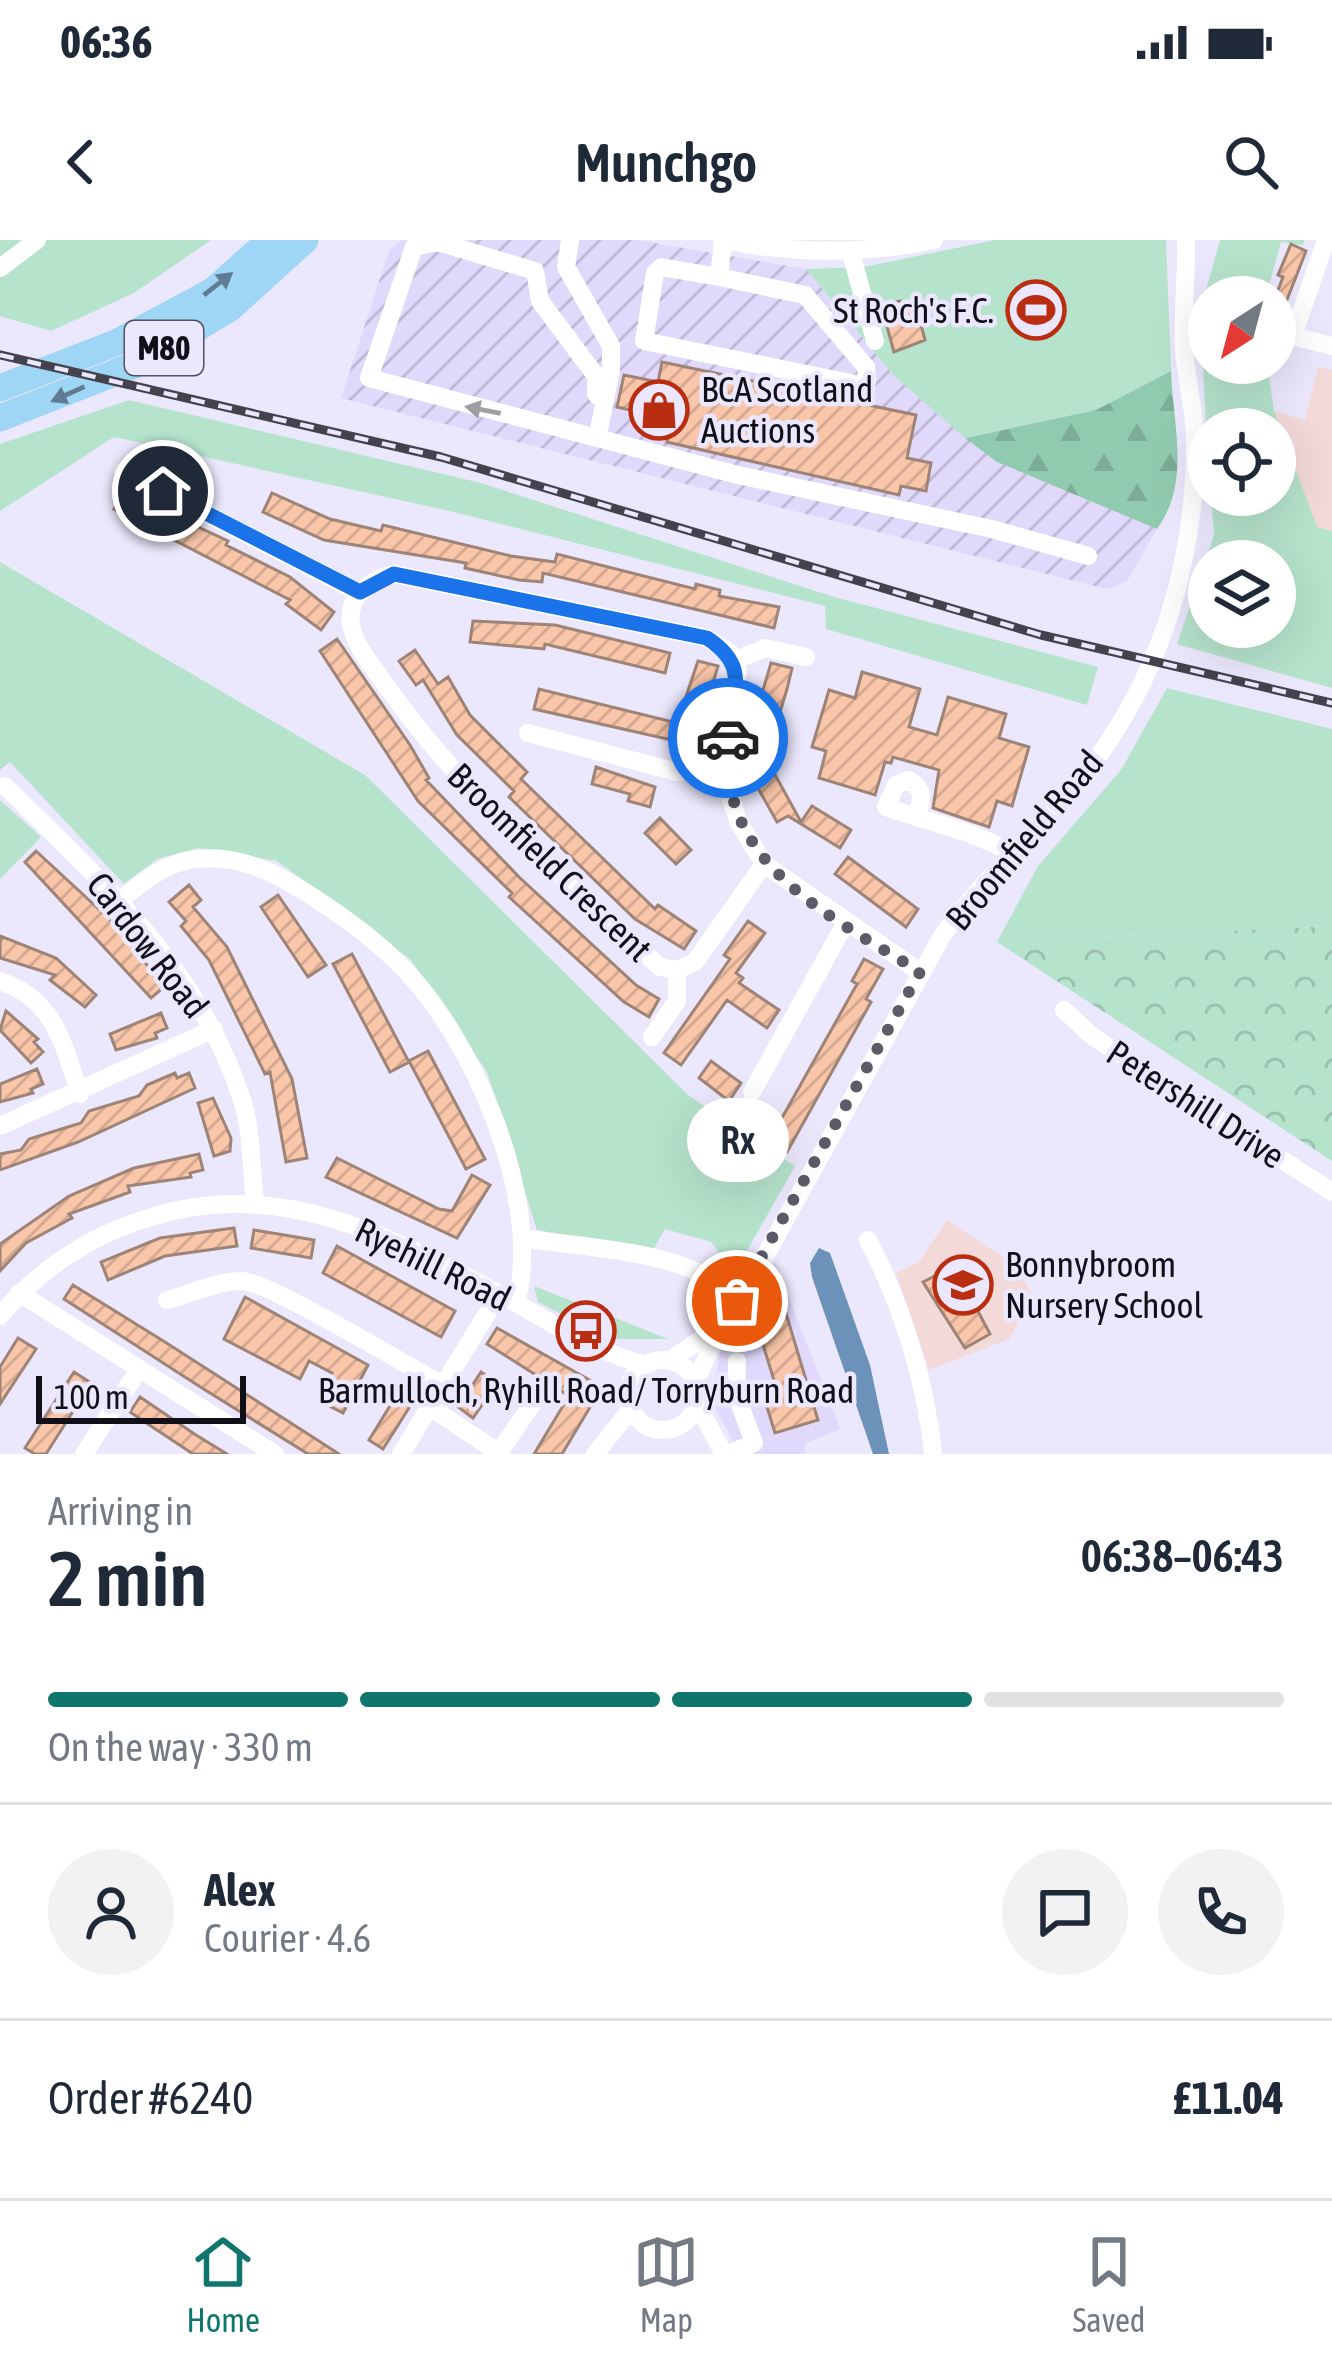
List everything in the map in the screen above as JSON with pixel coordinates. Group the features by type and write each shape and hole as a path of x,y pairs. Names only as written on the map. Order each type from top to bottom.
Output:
{"highway":[{"name":"M80","path":"0,388 118,342 213,291 270,240"},
{"name":"M80","path":"0,418 135,365 229,309 305,240"}],"street":[{"path":"0,268 37,240"},
{"path":"570,240 566,267 611,346 598,434"},
{"path":"718,277 723,240 770,250 934,240"},
{"name":"Broomfield Road","path":"695,1381 720,1327 758,1269 920,972 969,898 1096,760 1162,633 1188,562 1194,520 1196,436 1184,348 1186,240"},
{"path":"1326,240 1293,336 1332,346"},
{"path":"604,402 596,394 596,376 540,302 535,271 438,242 414,247 369,378 460,405 598,434 738,476 992,529 1088,556"},
{"path":"860,248 875,341"},
{"path":"661,267 718,277 805,295 866,367 867,381 860,385 644,341 661,267"},
{"path":"123,471 360,592 394,574 707,638 738,670 725,771 738,821 764,864 920,972"},
{"name":"Broomfield Crescent","path":"360,592 352,603 351,624 361,650 422,735 481,804 660,967 677,970 694,962 764,864"},
{"path":"734,661 765,648 806,657"},
{"path":"528,733 677,772 725,771"},
{"path":"917,818 922,794 908,780 896,785 886,807 917,818 976,835 1011,853"},
{"name":"Cardow Road","path":"5,786 120,900 170,960 214,1029 244,1104 254,1202"},
{"path":"120,900 162,868 193,859 229,860 271,870 344,917 401,965 473,1068 506,1147 523,1238 524,1274 443,1385 401,1454"},
{"path":"752,1092 845,924"},
{"path":"652,1037 677,1001 677,970"},
{"path":"0,981 38,1001 55,1020 80,1094"},
{"name":"Petershill Drive","path":"1064,1010 1092,1036 1332,1192"},
{"path":"0,1126 80,1094 214,1029"},
{"name":"Ryehill Road","path":"0,1316 19,1293 62,1258 121,1226 181,1207 254,1202 321,1213 380,1232 603,1354 646,1365"},
{"path":"523,1238 655,1260 711,1280"},
{"path":"868,1240 904,1327 929,1410 934,1454"},
{"path":"167,1300 240,1281 269,1286 443,1385"},
{"path":"19,1293 275,1454"},
{"name":"Broomfield Road","path":"670,1360 720,1327"},
{"name":"Ryehill Road","path":"603,1354 630,1385"},
{"path":"647,1426 632,1409 630,1385 646,1365 670,1360 695,1381 697,1404 724,1452"},
{"path":"600,1448 647,1426 675,1428 724,1452 754,1443 736,1394 737,1360"},
{"path":"84,1454 140,1369"},
{"path":"430,1407 498,1454 533,1403"},
{"path":"675,1428 697,1404"},
{"path":"600,1448 632,1409"}],"shaded area":[{"name":"BCA Scotland Auctions","path":"402,240 637,240 806,269 893,375 997,462 1157,529 1127,581 1107,589 341,398 389,251"},
{"path":"1318,367 1332,370 1332,531 1317,528 1296,471 1296,417 1305,420"},
{"name":"Bonnybroom Nursery School","path":"947,1220 1018,1267 1033,1297 1009,1339 929,1370 896,1273 919,1262"},
{"path":"775,1262 840,1429 804,1444 806,1454 741,1454 711,1402 720,1353"}],"green space":[{"path":"0,240 211,240 134,293 51,331 0,316"},
{"path":"995,240 1166,240 1171,371 1096,410 965,438 893,375 806,269 864,267"},
{"path":"1220,240 1305,240 1303,245 1281,242 1272,276 1210,276"},
{"path":"1171,371 1177,473 1157,529 997,462 965,438 1096,410"},
{"path":"1204,384 1270,384 1274,408 1205,408"},
{"path":"129,400 481,483 831,596 1098,667 1087,705 826,629 825,606 454,512 114,437 0,511 0,444"},
{"path":"1296,470 1317,527 1332,531 1332,688 1191,648 1296,648 1296,540 1212,540 1213,516 1296,516"},
{"path":"0,562 365,775 688,1095 795,1166 735,1272 711,1242 665,1229 653,1250 537,1230 487,1072 411,960 277,861 198,848 157,859 124,884 10,762 0,770"},
{"path":"1188,612 1188,647 1177,644"},
{"path":"1167,688 1332,729 1332,926 997,942 1038,866 1121,770"},
{"path":"0,800 41,837 0,879"},
{"path":"1332,926 1332,1161 997,942"},
{"path":"534,1286 668,1339 610,1339 538,1302"}],"water":[{"path":"819,1248 830,1253 870,1365 889,1454 873,1454 812,1277 810,1263"}],"building":[{"path":"1291,244 1306,251 1296,277 1278,275"},
{"path":"900,301 901,306 916,306 925,340 894,352 881,305"},
{"path":"662,362 916,415 907,458 931,463 926,491 901,486 899,495 667,442 672,419 617,407 624,375 658,382"},
{"path":"123,492 228,541 226,545 290,577 334,612 321,630 286,604 290,600 114,509"},
{"path":"272,493 330,519 381,531 383,525 555,562 557,554 695,589 696,584 720,590 719,596 779,607 774,628 543,573 542,582 519,580 465,568 466,563 324,540 263,512"},
{"path":"473,621 555,625 670,653 665,673 545,644 544,649 470,642"},
{"path":"337,639 410,745 426,780 519,877 636,985 659,999 649,1017 624,1002 509,897 512,893 418,801 320,651"},
{"path":"415,650 438,684 448,677 470,715 527,772 521,779 655,909 658,905 696,931 684,949 635,919 509,797 514,791 457,735 423,680 416,685 399,661"},
{"path":"698,661 718,666 694,745 534,709 539,689 677,723"},
{"path":"771,663 792,668 776,725 770,724 771,757 750,758 749,737"},
{"path":"862,672 920,689 909,727 937,735 948,697 1006,714 999,738 1029,747 1012,806 997,801 989,827 933,808 939,770 893,757 891,763 885,762 875,795 819,778 826,751 812,747 829,690 855,698"},
{"path":"596,767 655,787 650,807 628,801 630,794 592,784"},
{"path":"773,771 801,822 812,806 851,830 840,848 788,816 777,822 754,781"},
{"path":"660,818 691,850 676,864 645,833"},
{"path":"36,851 117,926 164,987 151,998 25,862"},
{"path":"848,857 918,909 906,927 835,874"},
{"path":"189,885 201,900 193,907 227,947 292,1079 307,1158 286,1162 270,1072 265,1074 209,960 181,926 186,921 169,902"},
{"path":"278,895 326,965 308,977 261,907"},
{"path":"748,921 765,933 736,973 743,978 739,983 779,1010 767,1028 727,1000 681,1065 664,1053 730,959 724,955"},
{"path":"0,936 56,958 96,995 85,1007 50,980 55,975 0,958"},
{"path":"352,954 409,1062 390,1072 333,964"},
{"path":"864,959 883,969 866,999 871,1002 787,1152 769,1141 857,984 852,981"},
{"path":"6,1011 38,1039 34,1042 43,1052 31,1063 0,1030"},
{"path":"161,1013 167,1028 155,1033 157,1038 116,1050 110,1034"},
{"path":"428,1051 485,1159 466,1169 409,1061"},
{"path":"711,1061 741,1083 729,1101 699,1078"},
{"path":"37,1069 43,1084 31,1089 33,1093 0,1102 0,1084"},
{"path":"175,1073 177,1078 189,1073 195,1088 78,1142 0,1170 0,1154 21,1150 29,1139 81,1123 89,1111 139,1096 147,1085"},
{"path":"213,1098 231,1138 230,1151 214,1156 198,1103"},
{"path":"199,1154 203,1170 190,1173 191,1177 128,1186 130,1192 69,1214 72,1218 26,1243 0,1271 0,1244 69,1196 134,1168"},
{"path":"337,1158 439,1209 452,1211 472,1175 490,1185 457,1238 326,1177"},
{"path":"234,1228 237,1246 165,1256 108,1280 101,1262 160,1238"},
{"path":"254,1230 314,1240 311,1258 251,1248"},
{"path":"337,1246 455,1311 441,1337 323,1273"},
{"path":"954,1266 990,1334 965,1348 923,1282"},
{"path":"73,1285 339,1454 308,1454 202,1388 64,1299"},
{"path":"245,1297 368,1365 343,1413 318,1400 332,1373 309,1361 300,1379 224,1339"},
{"path":"782,1300 818,1420 775,1433 763,1394 777,1390 752,1309"},
{"path":"497,1328 602,1387 562,1454 534,1454 569,1396 487,1344"},
{"path":"18,1338 36,1349 0,1404 0,1367"},
{"path":"74,1372 91,1383 46,1454 35,1454 25,1448"},
{"path":"481,1372 497,1383 473,1418 458,1407"},
{"path":"404,1383 419,1392 383,1449 369,1440"},
{"path":"140,1397 227,1454 193,1454 130,1412"}],"railway":[{"path":"0,355 441,457 1041,635 1332,703"}],"way so far":[{"path":"728,738 724,780 738,821 764,864 920,972 737,1301"}],"place":[{"name":"St Roch's F.C.","path":"1036,310"},
{"name":"BCA Scotland Auctions","path":"659,410"},
{"name":"Bonnybroom Nursery School","path":"963,1285"},
{"name":"Rx","path":"737,1301"},
{"name":"Barmulloch, Ryhill Road/ Torryburn Road","path":"586,1331"}],"route":[{"path":"163,491 360,592 369,583 394,574 707,638 730,653 738,670 728,738"}]}
